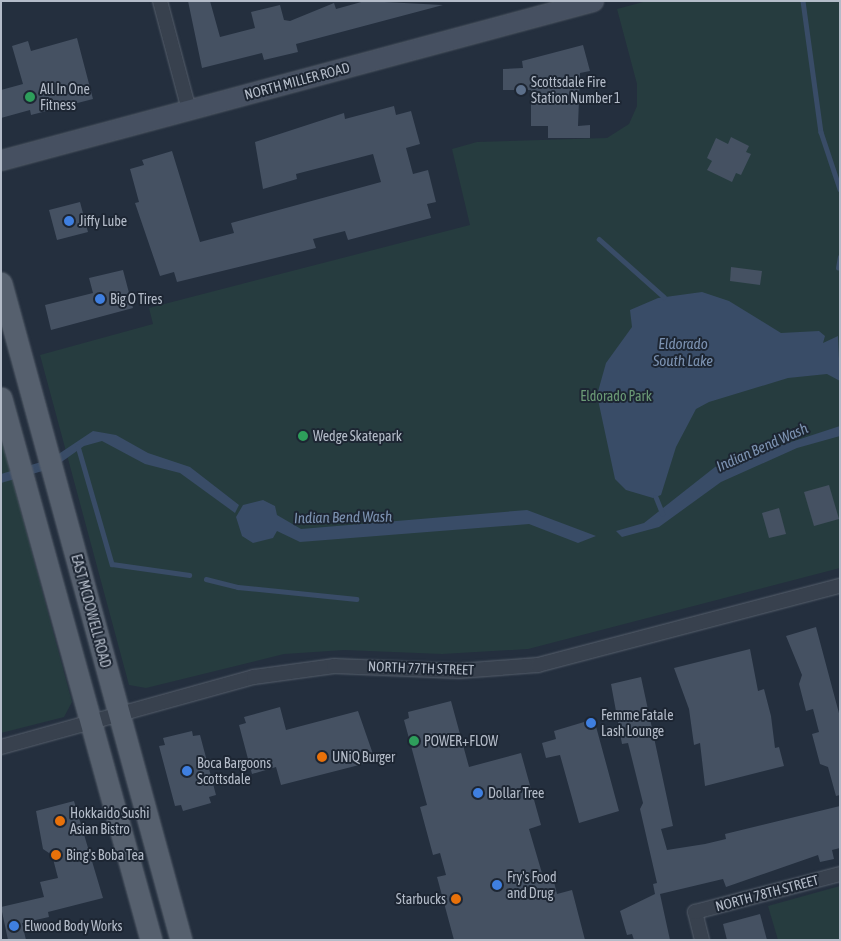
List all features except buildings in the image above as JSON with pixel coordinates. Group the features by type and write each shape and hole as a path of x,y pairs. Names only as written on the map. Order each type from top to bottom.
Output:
{"main road":[{"name":"EAST MCDOWELL ROAD","path":"1,283 181,940"},
{"path":"1,398 151,940"}],"street":[{"path":"160,1 189,110"},
{"name":"NORTH MILLER ROAD","path":"1,160 592,1"},
{"name":"NORTH 77TH STREET","path":"1,747 118,712 254,677 334,666 459,671 538,665 840,586"},
{"name":"NORTH 78TH STREET","path":"702,940 695,912 840,874"}],"green space":[{"name":"Eldorado Park","path":"647,1 840,1 840,568 528,649 442,654 344,650 284,654 146,688 129,685 40,355 153,324 149,308 470,225 452,149 477,142 607,138 629,124 637,106 637,84 617,9"},
{"path":"1,438 72,702 64,717 1,733"},
{"path":"840,886 840,940 778,940 768,906"}],"water":[{"name":"Eldorado South Lake","path":"702,292 729,301 781,333 819,331 825,336 823,343 838,336 840,381 827,374 788,378 709,402 696,409 676,447 661,495 653,498 626,490 615,479 597,395 606,363 632,327 630,310 658,298"},
{"path":"840,426 840,436 797,448 721,482 659,527 622,537 616,531 644,523 715,467"},
{"path":"93,431 116,435 148,453 190,467 239,505 235,513 180,473 145,464 102,441 84,446 53,468 1,483 1,474 51,459"},
{"path":"263,500 275,506 277,515 301,529 527,510 596,536 578,543 529,524 300,542 277,531 273,538 253,543 242,536 236,517 243,505"}],"waterway":[{"path":"803,1 821,132 840,189"},
{"path":"599,239 664,297"},
{"path":"838,268 840,257"},
{"path":"78,446 112,564 189,575"},
{"path":"656,497 663,514"},
{"path":"206,579 238,587 356,599"}],"place":[{"name":"Scottsdale Fire Station Number 1","path":"521,90"},
{"name":"All In One Fitness","path":"30,97"},
{"name":"Jiffy Lube","path":"69,221"},
{"name":"Big O Tires","path":"100,299"},
{"name":"Wedge Skatepark","path":"303,436"},
{"name":"Femme Fatale Lash Lounge","path":"591,723"},
{"name":"POWER+FLOW","path":"414,741"},
{"name":"UNiQ Burger","path":"322,757"},
{"name":"Boca Bargoons Scottsdale","path":"187,771"},
{"name":"Dollar Tree","path":"478,793"},
{"name":"Hokkaido Sushi Asian Bistro","path":"60,821"},
{"name":"Bing's Boba Tea","path":"56,855"},
{"name":"Fry's Food and Drug","path":"497,885"},
{"name":"Starbucks","path":"456,899"},
{"name":"Elwood Body Works","path":"14,926"}],"water label":[{"name":"Indian Bend Wash","path":"762,447"},
{"name":"Indian Bend Wash","path":"343,517"}]}
